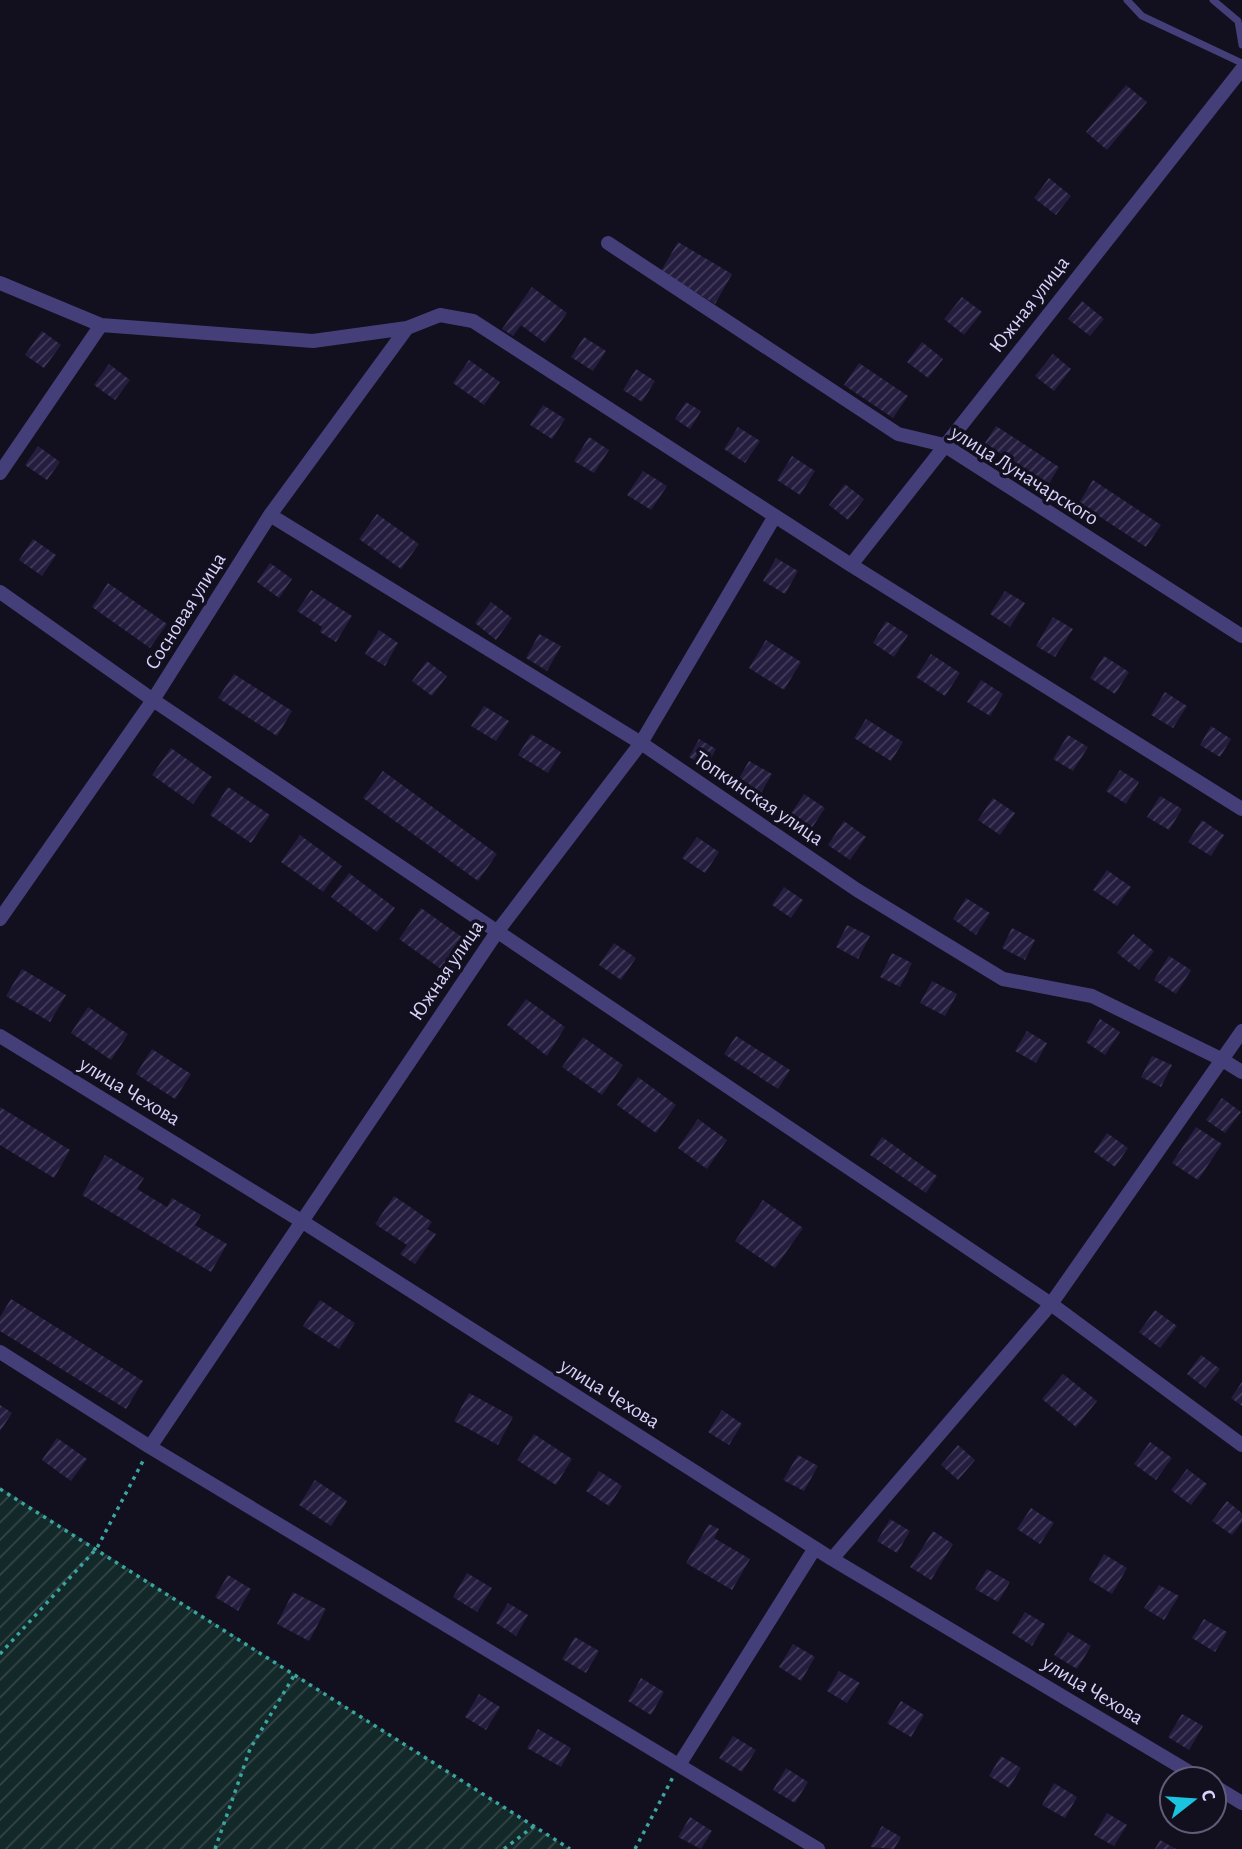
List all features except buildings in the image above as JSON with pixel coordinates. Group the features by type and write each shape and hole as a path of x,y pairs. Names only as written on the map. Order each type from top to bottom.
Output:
{"street":[{"name":"Южная улица","path":"850,565 1242,69"},
{"name":"улица Луначарского","path":"608,243 898,435 944,445 1242,636"},
{"path":"0,283 102,325 313,341 407,328 440,315 472,321 850,565 1242,809"},
{"path":"0,473 102,325"},
{"name":"Сосновая улица","path":"0,919 153,700 270,515 407,328"},
{"name":"Топкинская улица","path":"270,515 641,743 857,890 1003,978 1092,996 1222,1059 1242,1072"},
{"name":"Южная улица","path":"150,1447 497,932 641,743 775,516"},
{"path":"0,592 153,700 1051,1304 1242,1445"},
{"path":"832,1559 1051,1304 1242,1031"},
{"name":"улица Чехова","path":"0,1036 303,1222 832,1559 1178,1765"},
{"path":"0,1352 150,1447 818,1849"},
{"path":"678,1765 815,1548"}],"lane":[{"path":"1127,0 1142,16 1242,64"},
{"path":"1213,0 1238,21 1242,45"}],"path":[{"path":"0,1654 97,1548 150,1447"},
{"path":"0,1489 570,1849"},
{"path":"215,1849 250,1749 295,1675"},
{"path":"635,1849 678,1765"},
{"path":"504,1849 534,1826"}],"green space":[{"path":"0,1487 534,1826 570,1849 0,1849"}]}
